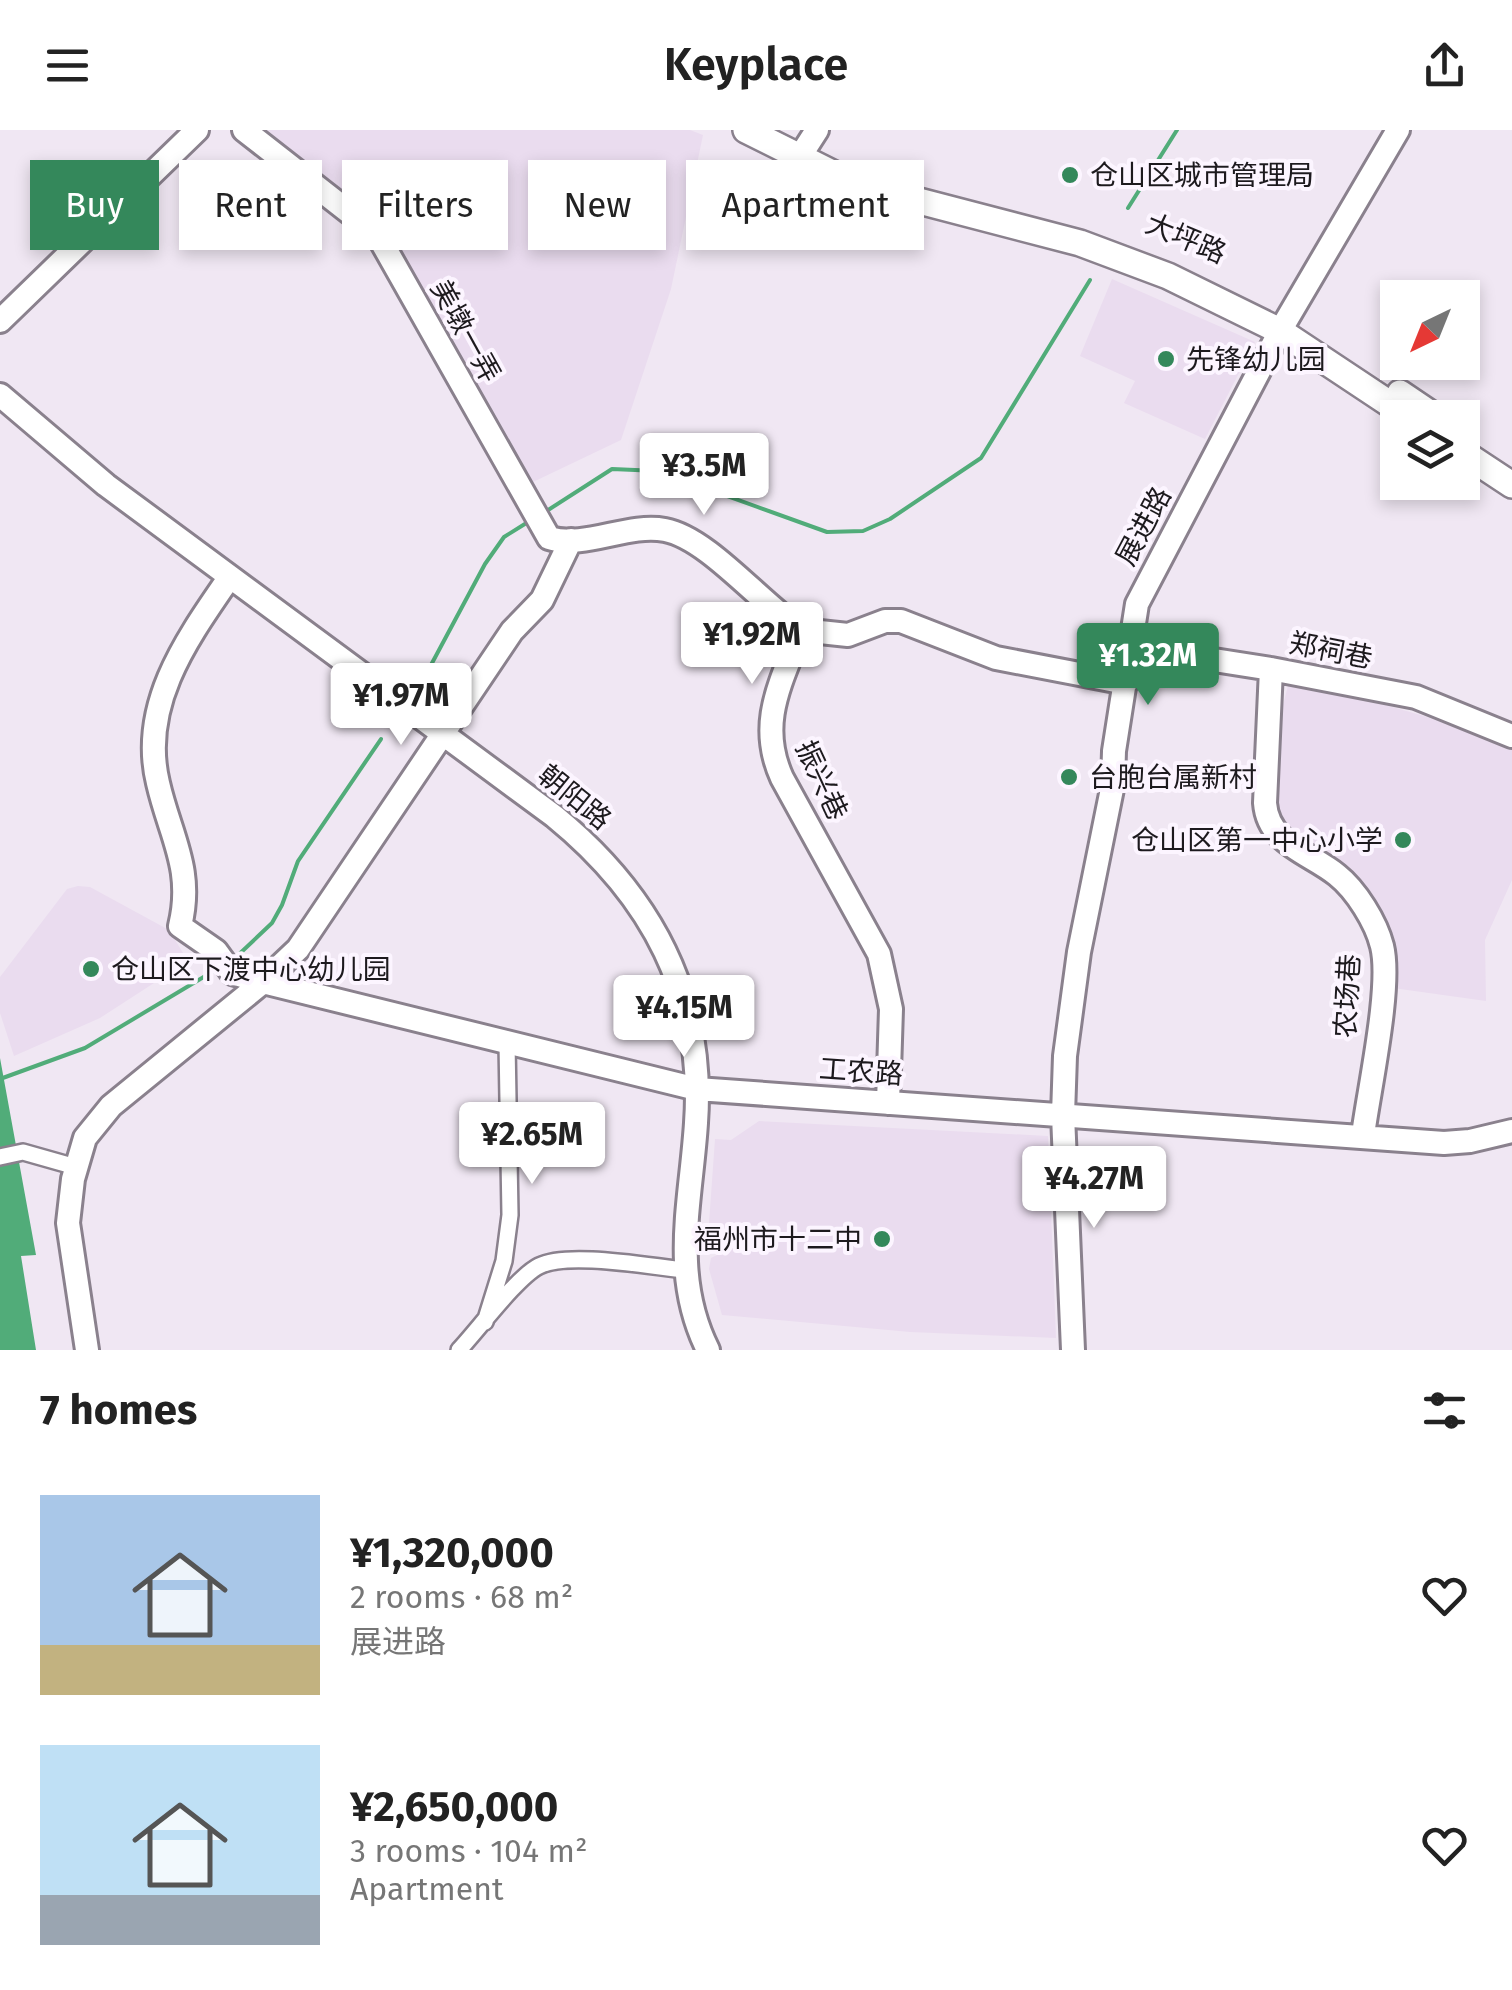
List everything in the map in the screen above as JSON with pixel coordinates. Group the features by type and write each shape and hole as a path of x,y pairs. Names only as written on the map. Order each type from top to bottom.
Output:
{"main road":[{"name":"大坪路","path":"746,130 779,135 891,181 1123,250 1168,276 1284,326"},
{"path":"1284,326 1385,400"},
{"path":"1284,326 1407,400"},
{"path":"1480,446 1512,466"},
{"path":"1480,464 1512,485"}],"street":[{"path":"0,322 197,130"},
{"name":"美墩一弄","path":"244,130 376,234 544,529 554,540 570,540"},
{"name":"展进路","path":"1073,1350 1062,1115 1065,1056 1080,952 1113,784 1114,751 1134,619 1142,592 1284,326 1398,130"},
{"name":"朝阳路","path":"0,395 64,452 229,578 574,832 636,898 666,952 686,1007 697,1089 684,1234 686,1270 699,1329 708,1350"},
{"path":"87,1350 68,1212 85,1138 111,1106 298,949 512,631 542,600 570,540 654,529 671,532 706,550 801,630 848,635 884,621 901,621 996,658 1126,684"},
{"name":"工农路","path":"229,578 173,666 153,730 158,785 182,857 185,896 180,926 216,952 232,973 697,1089 1458,1142 1512,1131"},
{"name":"振兴巷","path":"801,630 772,710 772,751 782,778 879,954 890,1009 888,1103"},
{"name":"郑祠巷","path":"1131,647 1271,668 1416,696 1512,736"},
{"name":"农场巷","path":"1271,668 1265,803 1268,820 1284,841 1345,882 1382,946 1384,981 1363,1136"},
{"path":"485,1322 504,1261 510,1215 507,1043"},
{"path":"0,1157 23,1152 76,1167"},
{"path":"459,1350 529,1274 546,1263 575,1260 686,1270"}],"shaded area":[{"path":"266,130 690,130 703,135 698,160 686,160 686,217 671,289 621,440 533,482 399,250 508,250 508,160 342,160 342,190 322,174 322,160 304,160"},
{"name":"先锋幼儿园","path":"1112,279 1255,342 1205,439 1124,403 1135,381 1080,356"},
{"name":"仓山区第一中心小学","path":"1290,678 1424,716 1512,748 1512,880 1485,940 1486,1001 1393,988 1396,955 1384,919 1338,863 1281,830 1274,814 1277,728"},
{"name":"仓山区下渡中心幼儿园","path":"90,887 169,930 188,961 100,1018 14,1056 0,1013 0,977 67,889"},
{"path":"0,1058 36,1255 21,1256 36,1350 0,1350"},
{"name":"福州市十二中","path":"759,1121 1048,1136 1056,1338 910,1332 722,1315 709,1269 711,1258 717,1255 709,1223 715,1139 731,1140"}],"waterway":[{"path":"1128,208 1177,130"},
{"path":"545,512 612,469 658,471 827,532 863,531 890,519 981,458 1090,280"},
{"path":"431,665 485,564 504,537 528,522"},
{"path":"235,958 272,923 298,861 381,739"},
{"path":"0,1079 85,1048 217,969"}],"place":[{"name":"仓山区城市管理局","path":"1070,175"},
{"name":"先锋幼儿园","path":"1166,359"},
{"name":"台胞台属新村","path":"1069,777"},
{"name":"仓山区第一中心小学","path":"1403,840"},
{"name":"仓山区下渡中心幼儿园","path":"91,969"},
{"name":"福州市十二中","path":"882,1239"}]}
